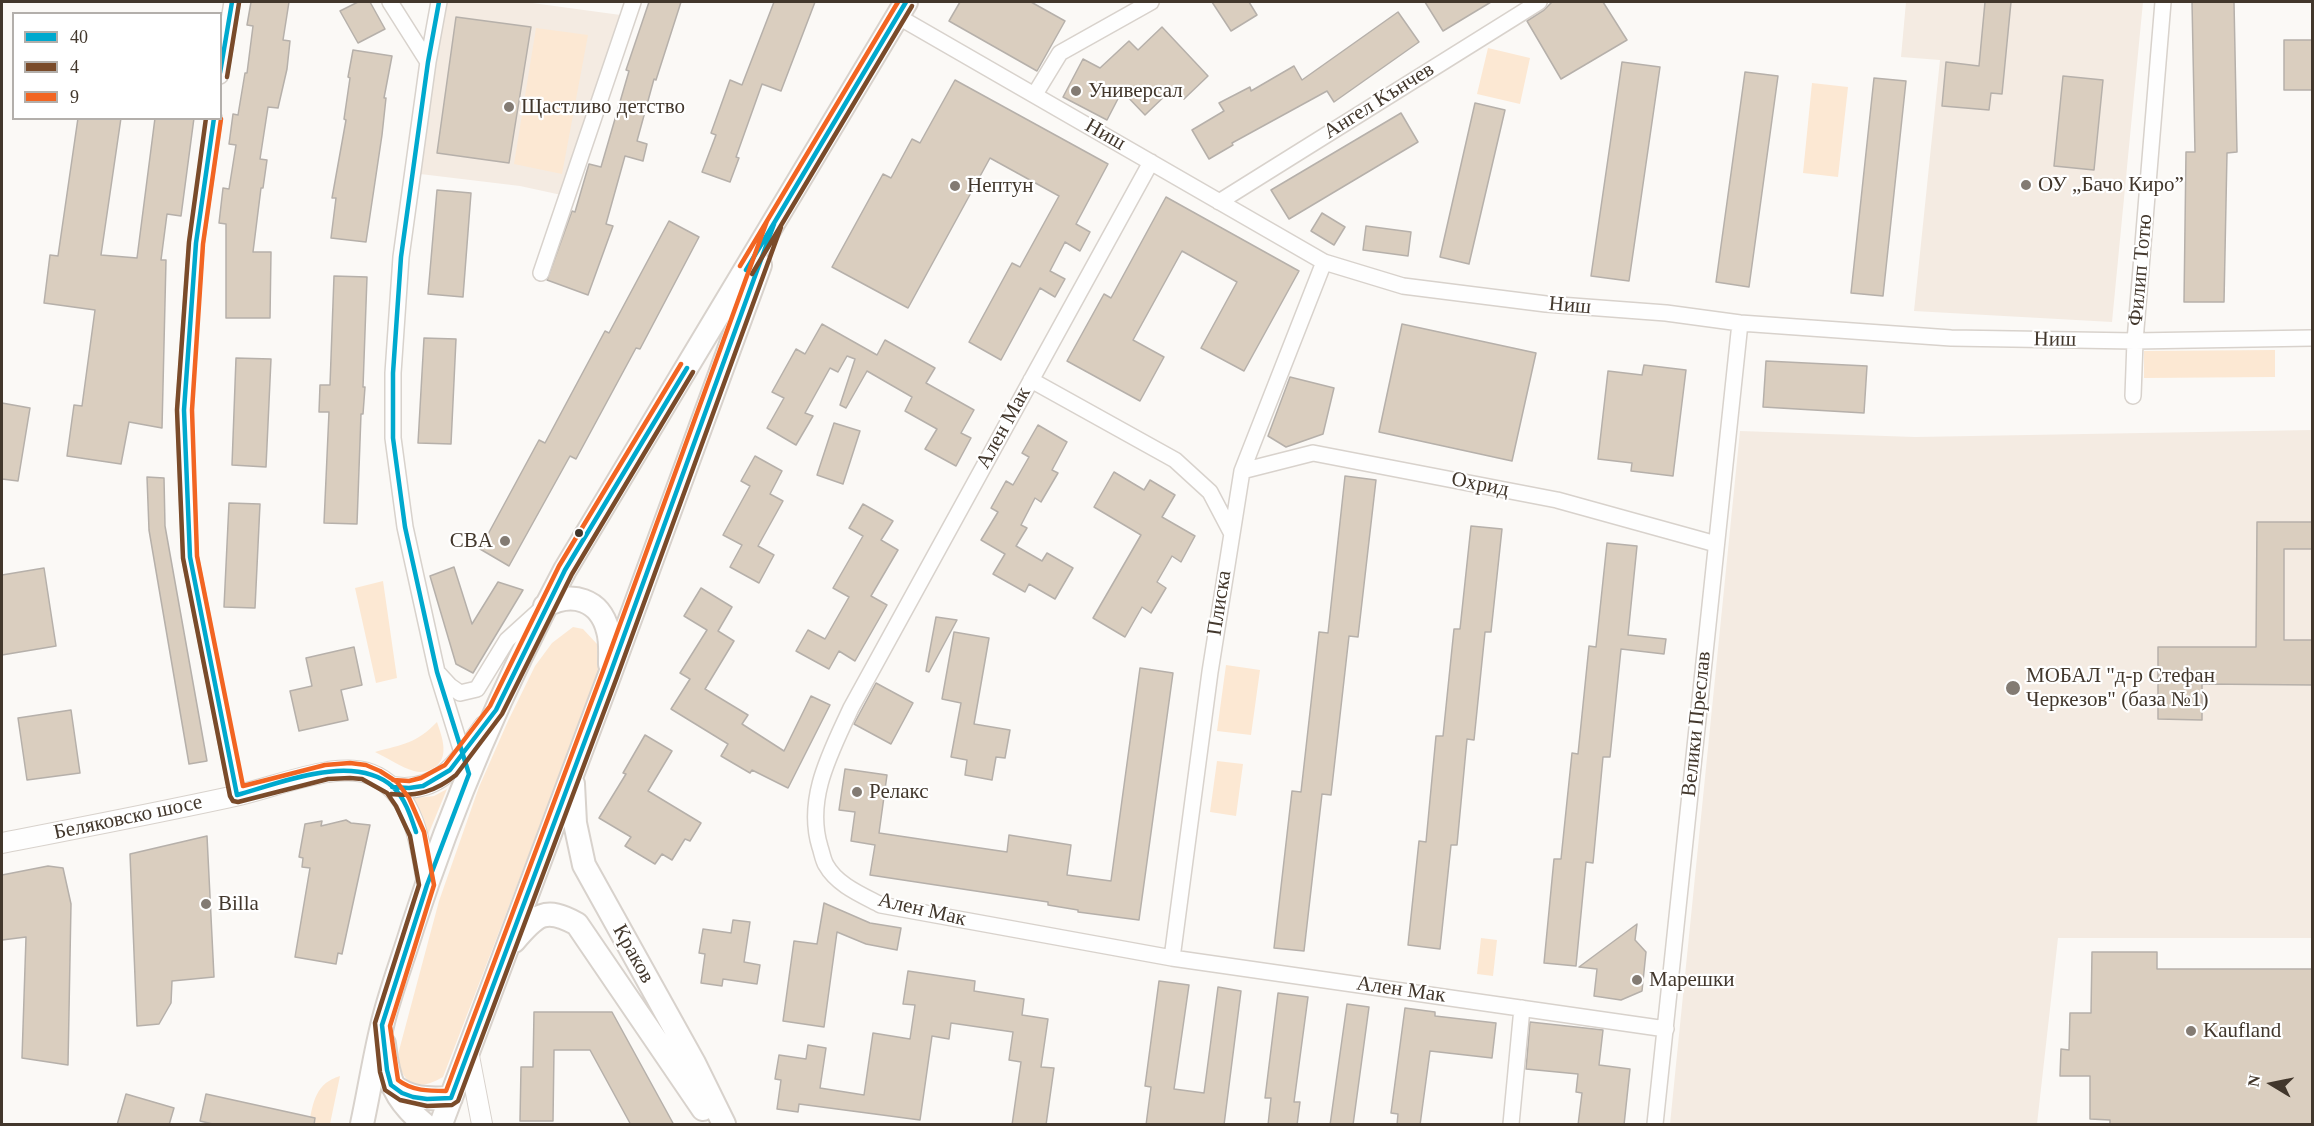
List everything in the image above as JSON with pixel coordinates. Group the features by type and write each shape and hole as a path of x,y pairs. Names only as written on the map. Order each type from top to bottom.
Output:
{"main road":[{"path":"362,1125 382,1025 466,764 496,710 545,606 565,570 901,9"},
{"path":"441,1125 610,674 774,224"},
{"path":"545,606 558,599 572,597 589,602 602,615 608,630 610,674"},
{"name":"Краков","path":"573,774 575,823 584,866 694,1063 724,1125"},
{"name":"Краков","path":"505,951 533,920 541,915 549,913 558,915 577,924 714,1125"},
{"path":"382,1025 391,1085 398,1097 424,1125"},
{"path":"391,1085 413,1097 427,1100 451,1098"}],"street":[{"path":"222,64 232,2"},
{"path":"390,2 428,62"},
{"path":"439,2 428,62 396,312 393,438 405,527 437,672 466,764"},
{"path":"541,273 633,2"},
{"path":"1035,94 1060,53 1151,2"},
{"name":"Ангел Кънчев","path":"1219,202 1539,2"},
{"name":"Филип Тотю","path":"2133,396 2135,341 2163,2"},
{"name":"Ниш","path":"901,9 1035,94 1324,262 1403,286 1546,304 1666,313 1740,323 1951,338 2135,341 2313,338"},
{"path":"214,120 195,243 184,410 190,557 237,795"},
{"name":"Ален Мак","path":"1151,162 854,699 824,768 816,800 815,830 826,865 848,888 881,905 1172,958 1666,1029"},
{"name":"Плиска","path":"1172,958 1210,672 1242,471 1324,262"},
{"name":"Велики Преслав","path":"1655,1125 1740,323"},
{"path":"1030,380 1175,460 1210,492 1231,532"},
{"name":"Охрид","path":"1242,471 1313,453 1557,500 1716,544"},
{"path":"437,672 460,693 477,689 507,640 545,606"},
{"name":"Беляковско шосе","path":"2,843 237,795 327,772 350,770 370,774 392,787 420,788 450,770 466,764"},
{"path":"392,787 403,802 417,834 427,885"},
{"path":"1512,1125 1522,1008"},
{"path":"468,1051 482,1125"}],"shaded area":[{"name":"Щастливо детство","path":"439,2 525,2 628,16 566,196 520,186 412,173"},
{"name":"ОУ „Бачо Киро”","path":"1906,2 2143,2 2112,322 1914,311 1940,60 1901,57"},
{"path":"536,28 588,35 562,174 514,164"},
{"path":"1488,48 1530,58 1520,104 1477,94"},
{"path":"1812,83 1848,87 1838,177 1803,173"},
{"path":"2275,350 2275,377 2144,378 2144,351"},
{"name":"МОБАЛ \"д-р Стефан Черкезов\" (база №1)","path":"2312,430 2312,938 2058,938 2037,1124 1670,1124 1740,431 1915,437"},
{"path":"383,581 397,678 376,683 355,588"},
{"path":"573,627 583,629 597,644 600,672 566,767 531,849 443,1077 426,1084 413,1084 403,1075 397,1058 439,901 479,787 508,721 535,666 552,643"},
{"path":"1226,665 1260,670 1251,735 1217,731"},
{"path":"437,722 443,741 443,754 442,760 432,769 423,772 414,771 375,752 416,739"},
{"path":"1217,761 1243,764 1236,816 1210,812"},
{"path":"447,789 428,835 408,799 434,796"},
{"path":"1481,938 1497,940 1493,976 1477,974"},
{"path":"340,1076 330,1124 309,1124 317,1094 326,1083"}],"building":[{"path":"251,2 289,2 283,40 290,41 287,69 278,108 268,107 260,159 267,160 253,252 271,252 270,318 226,318 226,224 219,223 223,188 229,189 236,145 229,144 233,114 238,115 245,73 247,73 253,26 247,25"},
{"path":"358,2 370,2 385,29 358,43 340,11"},
{"path":"649,2 681,2 656,80 654,79 637,141 647,144 643,161 625,156 606,224 613,226 588,295 547,280 572,211 575,212 589,164 601,167 629,71 626,70"},
{"path":"774,2 815,2 781,91 762,84 736,157 739,158 730,182 702,172 716,135 711,133 730,80 742,85"},
{"path":"960,2 1031,2 1065,21 1037,71 949,21"},
{"path":"1212,2 1249,2 1257,15 1231,31"},
{"path":"1425,2 1491,2 1443,31"},
{"path":"1552,2 1603,2 1627,40 1561,79 1527,21"},
{"path":"1985,2 2011,2 2002,94 1991,93 1989,110 1942,106 1946,62 1979,66"},
{"path":"2192,2 2234,2 2237,152 2227,153 2224,302 2184,302 2186,152 2195,152"},
{"path":"1398,12 1419,42 1334,102 1327,91 1232,143 1233,145 1209,159 1192,130 1224,111 1219,103 1250,87 1251,91 1294,66 1302,80"},
{"path":"456,17 531,27 509,163 437,153"},
{"path":"1162,27 1208,76 1184,99 1173,88 1145,115 1122,91 1107,120 1063,97 1083,59 1100,68 1129,41 1138,50"},
{"path":"2284,40 2313,40 2313,90 2284,90"},
{"path":"353,50 392,56 384,98 386,98 382,135 366,242 331,238 336,198 332,198 346,120 344,119 350,78 348,77"},
{"path":"1622,62 1660,67 1629,281 1591,276"},
{"path":"1745,72 1778,76 1749,287 1716,282"},
{"path":"2063,76 2103,80 2094,170 2054,166"},
{"path":"1874,78 1906,81 1883,296 1851,293"},
{"path":"955,80 1108,164 1076,224 1090,232 1080,251 1065,242 1050,271 1065,279 1055,297 1040,288 1001,360 969,342 1012,263 1020,267 1059,196 990,158 908,308 832,267 883,174 891,178 912,139 920,143"},
{"path":"1475,103 1505,110 1469,264 1440,257"},
{"path":"1401,113 1418,142 1289,219 1271,190"},
{"path":"78,120 121,120 101,255 137,258 155,120 194,120 181,216 167,214 161,260 166,260 162,428 129,422 121,464 67,456 74,405 82,406 95,310 44,303 50,255 58,256"},
{"path":"437,190 471,193 463,297 428,294"},
{"path":"1166,197 1299,271 1244,371 1201,348 1237,282 1182,251 1133,340 1164,357 1140,401 1067,361 1104,294 1111,298"},
{"path":"1322,213 1345,227 1334,245 1311,231"},
{"path":"669,221 699,237 640,349 636,348 576,459 570,456 509,566 480,549 539,440 545,443 605,331 609,333"},
{"path":"1366,226 1411,232 1408,256 1363,250"},
{"path":"334,276 367,277 363,387 365,387 363,414 361,414 357,524 324,523 329,412 319,412 320,385 330,385"},
{"path":"822,324 877,355 885,340 935,368 926,383 974,410 961,433 971,438 956,466 925,449 937,429 905,411 912,397 867,371 846,408 840,405 855,359 847,356 838,372 830,368 805,413 813,416 796,445 767,428 784,398 772,392 796,349 805,354"},
{"path":"1402,324 1536,353 1512,461 1379,432"},
{"path":"424,338 456,339 451,444 418,443"},
{"path":"236,358 271,359 266,467 232,465"},
{"path":"1766,361 1867,366 1864,413 1763,407"},
{"path":"1644,365 1686,370 1673,476 1631,471 1632,463 1598,459 1608,371 1642,375"},
{"path":"1290,377 1334,388 1323,434 1286,447 1268,436"},
{"path":"2,403 30,408 18,481 2,479"},
{"path":"834,423 860,431 843,484 817,475"},
{"path":"1038,425 1067,442 1052,470 1058,473 1041,502 1035,498 1021,525 1027,528 1016,546 1042,561 1047,553 1073,568 1055,599 1029,584 1025,592 993,574 1005,554 981,540 998,512 991,508 1006,481 1013,485 1029,457 1022,453"},
{"path":"755,456 782,471 770,494 783,501 758,546 774,555 759,583 730,567 742,545 723,535 750,486 741,481"},
{"path":"1114,472 1144,490 1150,480 1175,495 1162,517 1195,536 1181,562 1172,556 1157,582 1166,588 1151,613 1142,607 1125,637 1093,618 1141,535 1094,507"},
{"path":"1345,476 1376,480 1358,637 1349,636 1331,795 1322,794 1304,951 1274,948 1292,791 1301,792 1319,632 1328,633"},
{"path":"147,477 164,478 165,526 207,761 189,764 149,530"},
{"path":"229,503 260,504 255,608 224,607"},
{"path":"863,504 893,521 881,540 898,550 871,596 887,605 855,661 839,651 829,669 796,651 808,630 825,639 849,597 833,588 863,536 849,528"},
{"path":"2257,522 2313,522 2313,549 2284,549 2284,640 2313,640 2313,685 2202,684 2202,720 2158,719 2158,647 2256,647"},
{"path":"1471,526 1502,529 1491,632 1485,632 1474,740 1467,739 1457,845 1451,845 1440,949 1408,945 1419,841 1426,842 1436,736 1443,736 1454,629 1460,629"},
{"path":"1607,543 1637,546 1628,635 1666,639 1664,654 1621,649 1610,757 1603,757 1593,863 1586,862 1576,966 1544,963 1554,859 1561,859 1572,753 1578,754 1589,646 1596,647"},
{"path":"454,567 472,624 498,582 523,590 473,673 456,664 430,576"},
{"path":"44,568 56,646 2,655 2,575"},
{"path":"701,588 732,607 718,631 734,641 705,689 748,715 742,724 784,751 811,696 830,705 788,788 752,770 750,773 721,756 728,744 671,709 690,679 680,673 707,630 684,616"},
{"path":"936,617 957,620 929,672 926,671"},
{"path":"954,632 989,638 974,724 1010,730 1005,758 996,757 992,780 965,775 967,760 951,757 961,703 942,699"},
{"path":"354,647 362,685 341,690 348,720 299,731 290,691 312,686 306,658"},
{"path":"1140,668 1173,673 1139,920 1078,912 1078,910 1048,905 1048,902 870,875 875,845 851,841 855,812 839,810 845,769 887,775 879,833 1007,852 1009,835 1071,845 1067,875 1111,881"},
{"path":"876,683 913,703 891,744 854,724"},
{"path":"71,710 80,773 27,780 18,718"},
{"path":"645,735 672,751 648,791 701,823 690,841 685,839 672,860 662,854 655,864 625,846 631,837 599,818 626,774 623,773"},
{"path":"346,820 351,823 370,825 342,954 338,953 336,964 295,957 310,868 302,867 303,858 299,857 305,824 322,821 321,826"},
{"path":"207,836 214,977 172,981 171,1003 159,1024 137,1026 130,854"},
{"path":"48,866 63,868 71,904 68,1065 22,1058 26,937 2,940 2,875"},
{"path":"824,903 870,923 901,928 897,950 866,944 837,932 824,1027 783,1021 794,941 817,944"},
{"path":"733,920 750,922 744,962 760,965 757,984 723,979 722,986 701,983 705,954 699,953 703,929 731,933"},
{"path":"1637,924 1635,940 1646,952 1642,991 1621,1000 1594,996 1597,969 1579,967"},
{"name":"Kaufland","path":"2092,952 2157,952 2157,969 2313,969 2313,1125 2110,1125 2110,1120 2090,1119 2090,1076 2060,1076 2061,1049 2069,1050 2070,1013 2091,1013"},
{"path":"908,971 975,981 974,991 1024,999 1022,1015 1048,1019 1041,1067 1054,1068 1046,1125 1012,1125 1021,1062 1009,1060 1013,1032 951,1023 949,1039 932,1036 920,1120 799,1104 798,1112 777,1109 781,1080 775,1079 779,1055 806,1059 808,1045 826,1048 820,1088 864,1095 873,1033 910,1039 915,1005 903,1004"},
{"path":"1159,981 1189,985 1174,1089 1204,1093 1218,987 1241,991 1224,1125 1146,1125 1151,1087 1145,1086"},
{"path":"1278,993 1308,997 1294,1102 1300,1102 1297,1125 1268,1125 1271,1098 1265,1098"},
{"path":"1347,1004 1369,1007 1353,1125 1330,1125"},
{"path":"1405,1008 1435,1012 1435,1016 1496,1023 1492,1058 1430,1051 1420,1125 1397,1125 1398,1114 1391,1113"},
{"path":"534,1012 612,1012 674,1125 631,1125 590,1050 554,1050 553,1121 520,1121 521,1067 533,1067"},
{"path":"1530,1022 1603,1030 1599,1065 1630,1069 1624,1125 1578,1125 1582,1093 1576,1092 1578,1074 1526,1069"},
{"path":"126,1094 174,1108 169,1125 117,1125"},
{"path":"206,1094 315,1118 314,1125 217,1125 200,1121"}],"transit line":[{"name":"40","path":"222,61 232,2"},
{"name":"40","path":"439,2 428,62 401,257 393,373 393,438 405,527 437,672 469,774 427,885 382,1025 391,1085 402,1093 427,1099 451,1098 610,674 774,224"},
{"name":"9","path":"740,266 898,2"},
{"name":"40","path":"746,270 906,2"},
{"name":"4","path":"227,77 239,3"},
{"name":"4","path":"752,274 912,6"},
{"name":"4","path":"206,120 189,242 177,410 183,558 230,796 233,801 238,802 328,779 350,778 362,779 387,793 396,806 410,836 419,885 375,1023 380,1072 385,1090 400,1100 427,1106 452,1105 458,1101 617,677 781,227"},
{"name":"40","path":"214,120 196,243 184,410 190,557 237,795 316,773 358,772 377,777 397,791 410,814 416,832"},
{"name":"9","path":"221,120 203,244 192,410 197,556 243,786 325,765 350,763 366,765 380,771 397,782 409,798 424,832 434,885 390,1026 398,1080 421,1090 446,1091 603,671 767,221"},
{"name":"9","path":"393,780 409,781 421,778 445,765 490,706 559,566 681,364"},
{"name":"40","path":"392,787 423,786 450,770 496,710 565,570 687,368"},
{"name":"4","path":"391,794 418,794 449,781 502,714 572,574 693,372"}],"place":[{"name":"Универсал","path":"1076,91"},
{"name":"Щастливо детство","path":"509,107"},
{"name":"ОУ „Бачо Киро”","path":"2026,185"},
{"name":"Нептун","path":"955,186"},
{"name":"CBA","path":"505,541"},
{"name":"МОБАЛ \"д-р Стефан Черкезов\" (база №1)","path":"2013,688"},
{"name":"Релакс","path":"857,792"},
{"name":"Billa","path":"206,904"},
{"name":"Марешки","path":"1637,980"},
{"name":"Kaufland","path":"2191,1031"}]}
